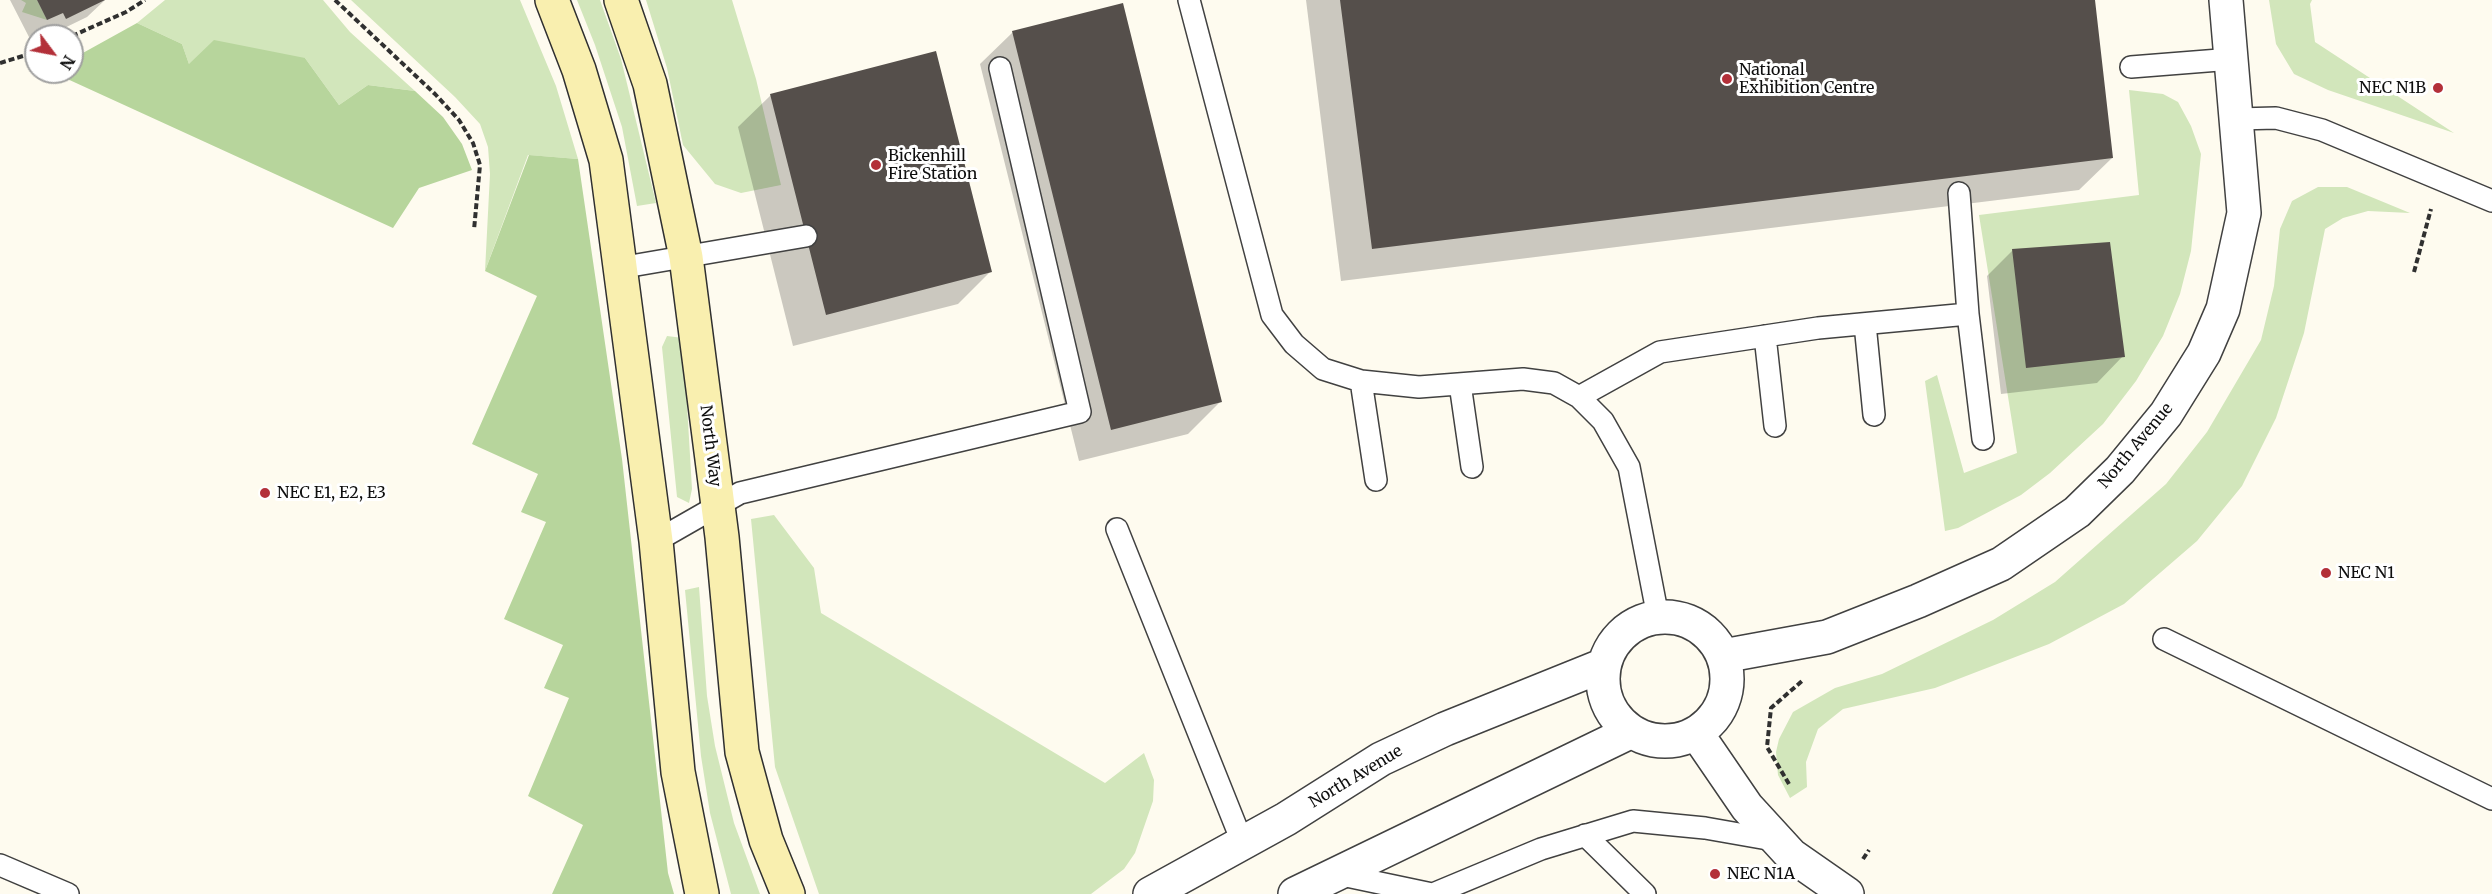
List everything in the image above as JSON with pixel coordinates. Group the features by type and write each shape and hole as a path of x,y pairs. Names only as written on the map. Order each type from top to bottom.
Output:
{"street":[{"path":"552,0 579,70 606,160 656,541 678,772 702,894"},
{"name":"North Way","path":"621,0 650,84 686,257 718,505 742,753 766,840 788,894"},
{"name":"North Avenue","path":"1723,656 1827,637 2001,564 2077,512 2120,470 2166,414 2204,353 2223,309 2244,213 2226,0"},
{"path":"1658,617 1692,622 1710,636 1723,656 1728,678 1727,693 1718,713 1697,734 1676,742 1659,742 1630,732 1614,718 1605,700 1602,678 1612,644 1624,632 1643,620 1658,617"},
{"name":"North Avenue","path":"1150,894 1243,844 1381,759 1445,729 1604,665"},
{"path":"1295,894 1630,732"},
{"path":"1697,734 1747,807 1791,855 1847,894"}],"lane":[{"path":"1188,0 1272,315 1294,345 1323,369 1361,381 1419,387 1523,379 1554,383 1579,397 1603,421 1629,467 1658,617"},
{"path":"2131,67 2232,59"},
{"path":"656,541 740,493 1080,412 1000,68"},
{"path":"2237,119 2276,118 2322,130 2492,201"},
{"path":"1959,193 1968,314 1983,439"},
{"path":"619,268 806,236"},
{"path":"1579,397 1660,352 1765,336 1968,314"},
{"path":"1864,324 1874,415"},
{"path":"1765,336 1775,426"},
{"path":"1361,381 1376,480"},
{"path":"1460,384 1472,467"},
{"path":"1117,529 1243,844"},
{"path":"2164,639 2492,799"},
{"path":"1337,874 1432,894 1540,849 1634,821 1705,828 1779,841"},
{"path":"1585,836 1645,894"},
{"path":"0,865 68,894"}],"path":[{"path":"84,31 126,12 145,0"},
{"path":"334,0 435,94 459,120 469,135 480,165 474,230"},
{"path":"0,63 24,56"},
{"path":"2414,272 2439,177"}],"green space":[{"path":"21,0 37,0 47,20 22,12 26,3"},
{"path":"165,0 323,0 350,32 415,91 368,85 339,105 305,58 189,64 182,44 137,23"},
{"path":"351,0 520,0 556,86 578,159 528,155 485,271 490,174 488,147 480,124 455,97"},
{"path":"577,0 600,0 621,59 656,203 637,206 622,127 595,45"},
{"path":"646,0 732,0 756,79 781,185 741,193 715,184 683,145 667,68"},
{"path":"2269,0 2312,0 2310,4 2315,42 2454,133 2328,90 2294,74 2276,44"},
{"path":"137,23 182,44 189,64 214,40 305,58 339,105 368,85 415,91 443,117 462,144 472,170 419,188 393,228 78,84 84,84 84,52"},
{"path":"2129,90 2163,94 2178,102 2191,126 2201,154 2191,251 2180,294 2163,336 2136,381 2103,424 2050,473 2021,495 1958,528 1945,531 1925,381 1937,375 1964,473 2017,453 1979,215 2139,195"},
{"path":"529,155 578,159 622,459 668,873 674,894 552,894 583,825 528,796 569,698 544,688 563,645 504,619 546,522 521,512 538,474 472,444 537,296 485,271"},
{"path":"2318,187 2347,187 2410,213 2368,211 2343,218 2325,229 2304,333 2276,418 2242,486 2197,541 2124,604 2049,644 1935,688 1843,709 1818,729 1806,762 1807,787 1790,798 1778,775 1776,752 1779,739 1793,712 1835,688 1882,674 1993,620 2055,582 2166,484 2207,432 2261,340 2274,286 2280,229 2292,201"},
{"path":"667,336 683,338 692,489 689,503 677,497 662,347"},
{"path":"774,515 814,568 821,613 1105,783 1144,753 1154,780 1153,801 1135,853 1124,869 1091,894 819,894 775,767 751,519"},
{"path":"699,587 707,696 715,746 734,823 760,894 731,894 710,813 701,756 685,590"}],"building":[{"path":"37,0 105,0 66,19 63,13 47,20"},
{"name":"National Exhibition Centre","path":"1340,0 2095,0 2113,158 1372,249"},
{"path":"1123,3 1222,402 1111,430 1012,31"},
{"name":"Bickenhill Fire Station","path":"936,51 992,272 826,315 770,94"},
{"path":"2110,242 2125,357 2026,368 2012,249"}],"place":[{"name":"National Exhibition Centre","path":"1727,79"},
{"name":"NEC N1B","path":"2438,88"},
{"name":"Bickenhill Fire Station","path":"876,165"},
{"name":"NEC E1, E2, E3","path":"265,493"},
{"name":"NEC N1","path":"2326,573"},
{"name":"NEC N1A","path":"1715,874"}]}
